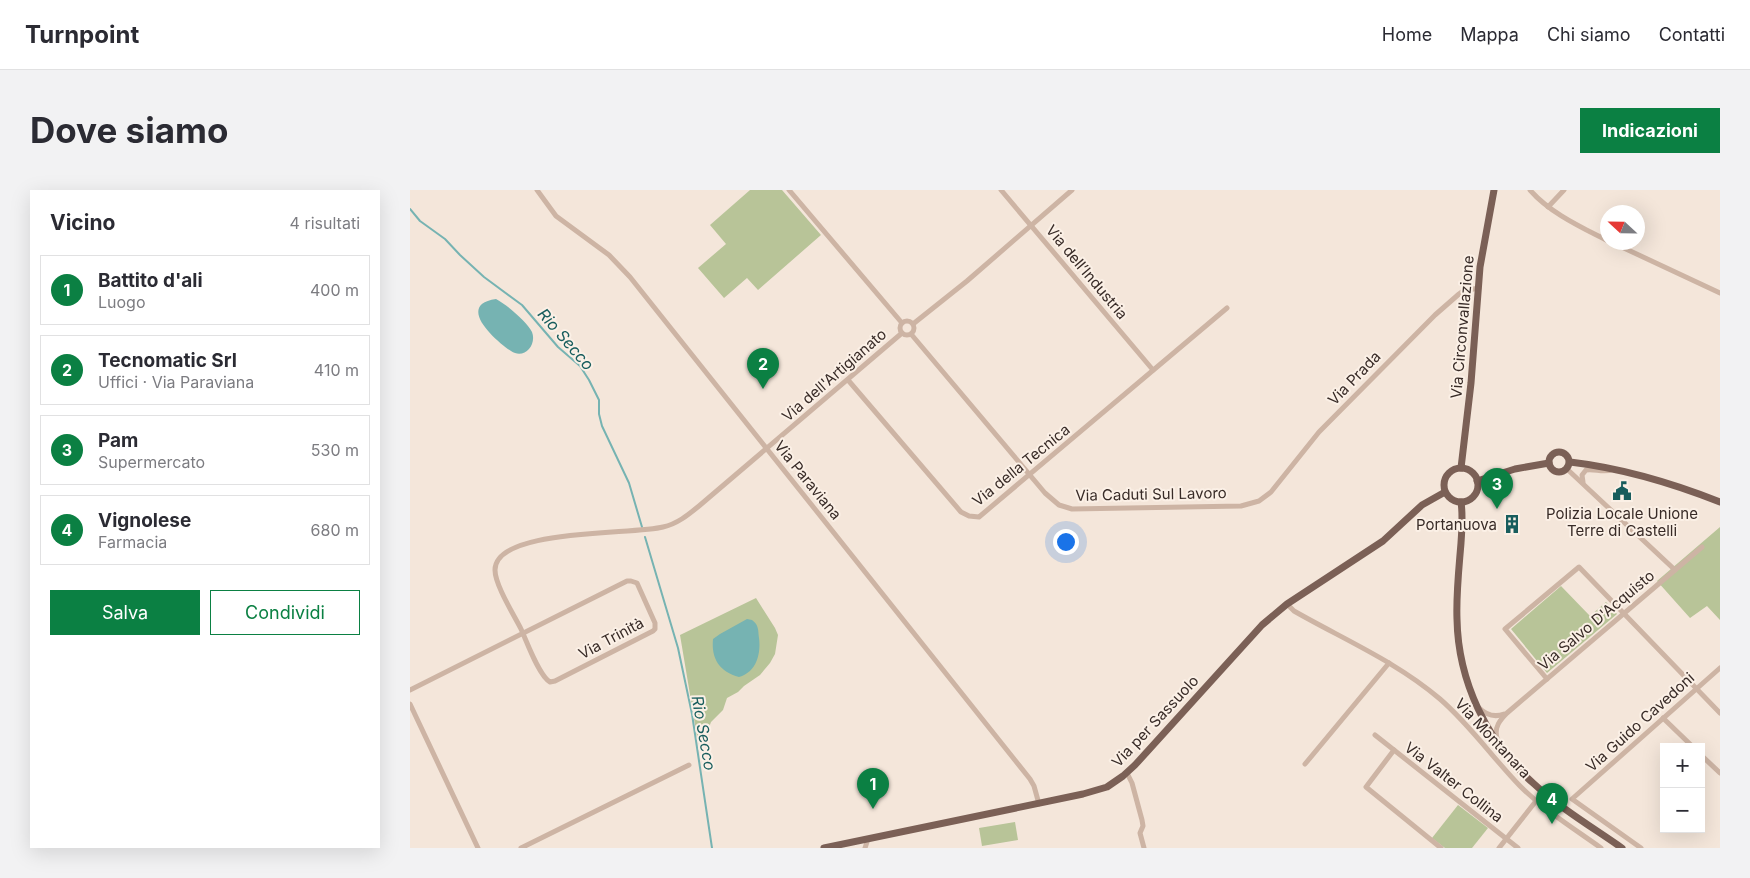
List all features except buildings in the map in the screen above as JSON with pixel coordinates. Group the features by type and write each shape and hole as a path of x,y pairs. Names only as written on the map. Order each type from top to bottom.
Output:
{"main road":[{"name":"Via Circonvallazione","path":"1461,468 1472,383 1481,256 1494,190"},
{"path":"1559,451 1566,454 1568,465 1562,472 1556,471 1549,464 1551,455 1559,451"},
{"path":"1477,481 1515,469 1538,464 1549,464"},
{"path":"1568,465 1614,469 1720,502"},
{"path":"1461,468 1473,473 1477,481 1474,495 1466,501 1461,502 1450,498 1445,492 1445,477 1452,470 1461,468"},
{"name":"Via per Sassuolo","path":"824,848 854,845 868,839 920,827 1039,804 1107,787 1127,773 1147,753 1262,625 1287,604 1383,540 1422,506 1445,492"},
{"path":"1461,502 1462,526 1457,620 1462,664 1475,704 1500,746 1534,784 1622,848"}],"street":[{"name":"Via Paraviana","path":"537,190 556,216 609,255 630,277 1030,780 1034,786 1039,804"},
{"path":"789,190 902,323"},
{"name":"Via dell’Industria","path":"1001,190 1153,370"},
{"path":"913,324 967,281 1072,190"},
{"path":"1530,190 1538,200 1548,207 1600,236"},
{"path":"1548,207 1564,190"},
{"path":"1628,250 1720,293"},
{"name":"Via Prada","path":"1259,501 1270,492 1319,432 1419,330 1458,294 1463,291 1479,288"},
{"name":"Via della Tecnica","path":"848,380 965,514 974,518 984,515 1227,308"},
{"path":"902,323 908,321 913,324"},
{"path":"902,323 900,329 905,335 911,334 914,330 913,324"},
{"name":"Via dell'Artigianato","path":"496,565 504,553 523,544 544,538 647,530 671,525 679,521 767,449 902,333"},
{"name":"Via Caduti Sul Lavoro","path":"911,334 1045,494 1065,508 1241,506 1259,501"},
{"path":"1568,465 1583,483 1675,570"},
{"path":"1583,483 1582,475 1586,470 1593,469 1607,472 1614,469"},
{"name":"Via Salvo D'Acquisto","path":"1500,746 1496,730 1507,713 1702,547"},
{"name":"Via Trinità","path":"410,690 523,634 624,583 631,581 636,583 656,626 655,629 550,682 543,676 523,634 498,584 495,572 496,565"},
{"path":"1547,679 1505,629 1578,567 1720,713"},
{"name":"Via Montanara","path":"1287,604 1294,611 1389,663 1417,681 1450,708 1476,734 1518,784 1536,800 1601,848"},
{"path":"1305,764 1389,663"},
{"name":"Via Guido Cavedoni","path":"1642,848 1572,799 1720,668"},
{"path":"410,704 478,848"},
{"path":"1475,704 1486,714 1492,716 1507,713"},
{"path":"1663,718 1689,743"},
{"name":"Via Valter Collina","path":"1375,735 1518,848"},
{"path":"1394,750 1366,788 1441,848"},
{"path":"1705,759 1720,773"},
{"path":"520,848 689,765"},
{"path":"1127,773 1132,783 1142,820 1143,826 1140,833 1144,848"},
{"path":"1499,848 1536,800"},
{"path":"865,848 868,839"}],"green space":[{"path":"750,190 782,190 821,235 758,290 747,278 724,298 698,268 726,244 710,225"},
{"path":"1720,527 1720,620 1707,606 1690,618 1657,581"},
{"path":"1561,586 1590,616 1606,602 1617,614 1547,673 1511,629"},
{"path":"756,598 778,635 775,654 760,675 727,698 723,710 711,722 707,733 698,742 680,635"},
{"path":"1458,805 1488,828 1472,848 1445,848 1432,838"},
{"path":"1015,822 1018,840 982,846 979,828"}],"water":[{"path":"496,299 526,323 532,332 533,342 525,352 520,354 511,351 482,324 479,308 484,303"},
{"path":"747,619 752,620 757,626 759,650 754,666 745,675 739,677 727,672 718,664 714,653 713,639"}],"waterway":[{"name":"Rio Secco","path":"410,209 420,221 445,239 484,277 522,305 558,347 580,366 599,400 599,414 602,426 629,483 642,527"},
{"name":"Rio Secco","path":"645,537 678,648 692,714 712,848"}],"place":[{"name":"Tecnomatic Srl","path":"763,389"},
{"name":"Polizia Locale Unione Terre di Castelli","path":"1622,491"},
{"name":"Pam","path":"1497,509"},
{"name":"Portanuova","path":"1512,524"},
{"name":"Battito d'ali","path":"873,809"},
{"name":"Vignolese","path":"1552,824"}]}
